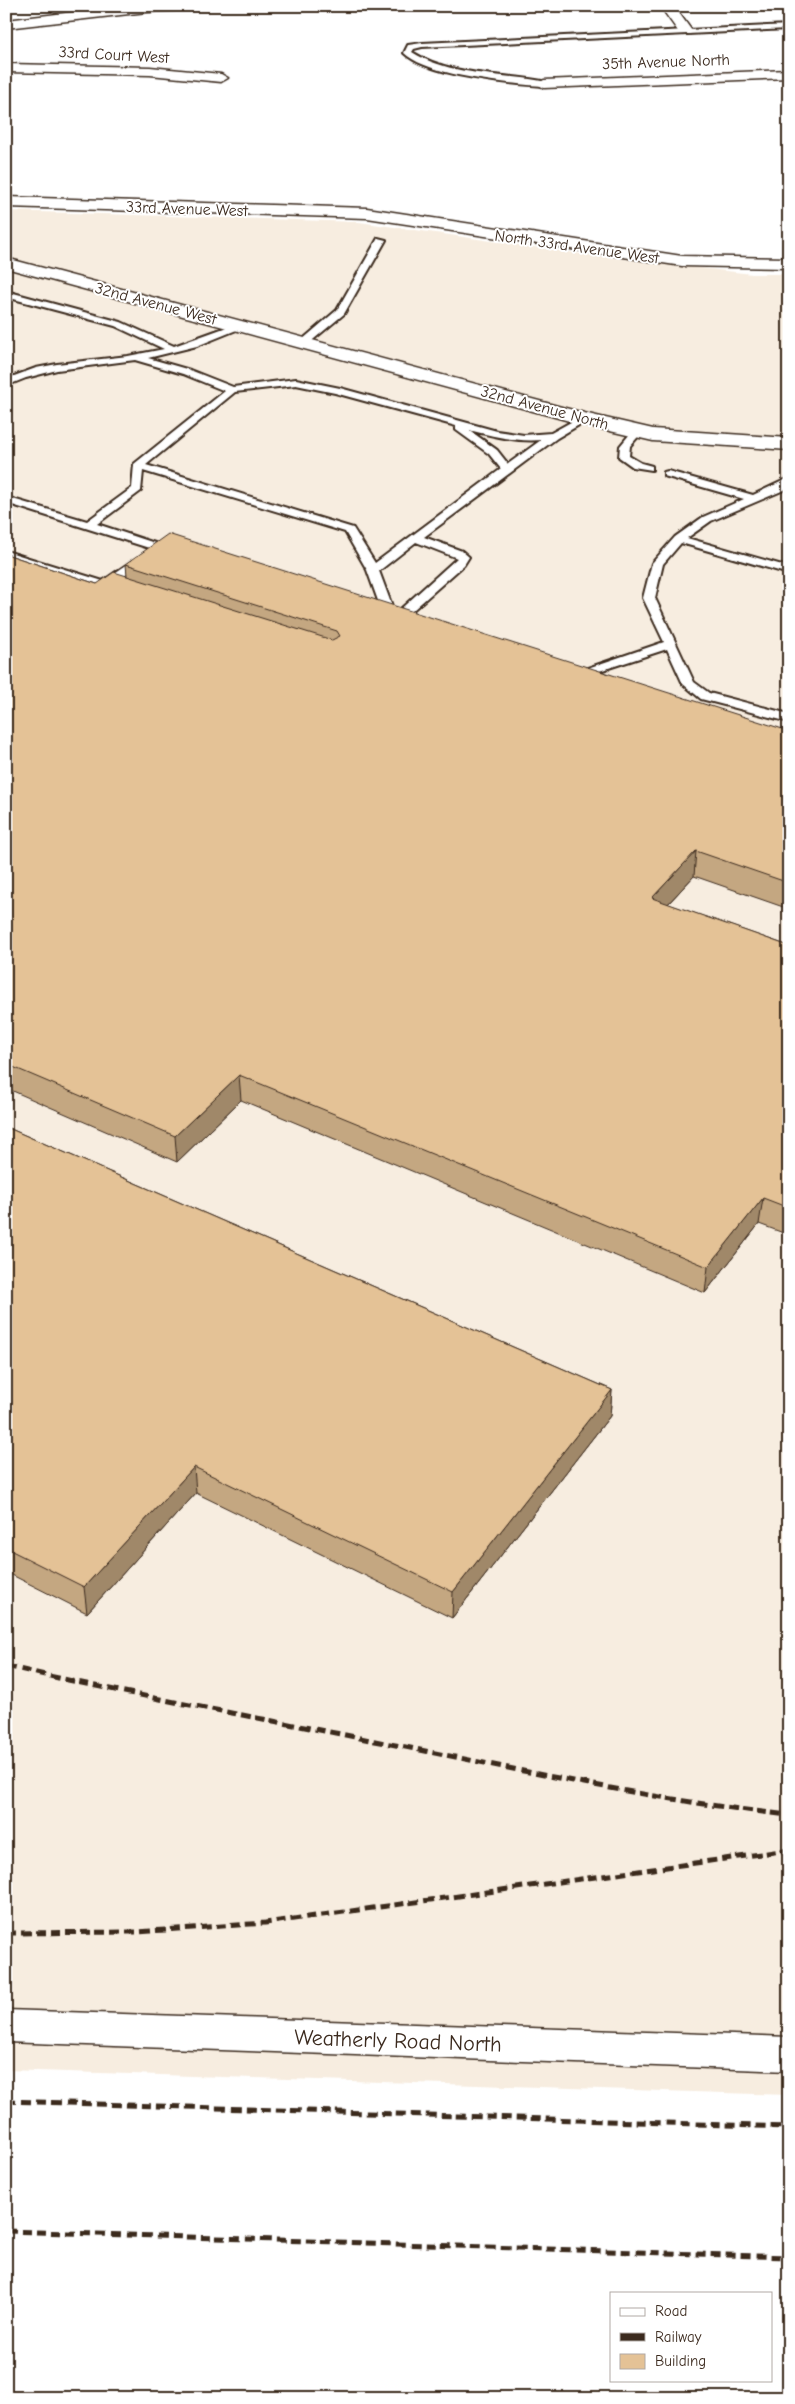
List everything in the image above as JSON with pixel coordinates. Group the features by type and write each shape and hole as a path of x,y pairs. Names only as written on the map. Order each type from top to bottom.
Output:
{"street":[{"path":"6,24 143,7 186,6"},
{"path":"667,6 685,31"},
{"name":"33rd Court West","path":"6,68 150,71 221,78"},
{"name":"35th Avenue North","path":"544,84 789,74"},
{"name":"33rd Avenue West","path":"6,202 367,214"},
{"name":"North 33rd Avenue West","path":"367,214 682,261 789,263"},
{"name":"32nd Avenue West","path":"6,263 305,342"},
{"name":"32nd Avenue North","path":"305,342 584,419 653,435 789,444"},
{"name":"Weatherly Road North","path":"6,2026 789,2054"}],"lane":[{"path":"544,84 522,82 428,63 413,58 408,53 411,47 422,45 789,27"},
{"path":"305,342 340,312 381,240"},
{"path":"6,294 118,324 172,349"},
{"path":"6,383 25,373 58,366 126,358 172,349 210,339 241,325"},
{"path":"126,358 163,364 191,372 232,390"},
{"path":"89,526 137,489 140,480 136,473 138,466 232,390 259,385 296,382 336,390 496,434 524,438 553,436"},
{"path":"373,570 553,436 584,419"},
{"path":"449,421 492,452 507,470"},
{"path":"638,431 625,446 624,457 636,465 648,468"},
{"path":"138,466 349,530 373,570 388,621"},
{"path":"668,474 754,499"},
{"path":"789,481 780,488 707,519 679,539 658,563 649,598 689,684 705,696 789,718"},
{"path":"6,500 177,554"},
{"path":"388,621 460,563 462,557 458,553 420,540 418,536"},
{"path":"679,539 789,571"},
{"path":"105,585 158,548"},
{"path":"6,554 124,591"},
{"path":"388,621 410,628"},
{"path":"567,677 670,644"}],"shaded area":[{"path":"6,211 359,222 590,255 752,274 789,274 789,2095 6,2070"}],"building":[{"path":"168,534 789,731 789,883 696,851 652,898 789,946 789,1208 763,1198 708,1267 239,1075 175,1136 6,1064 6,554 97,584 114,572 332,640 340,636 337,631 126,564"},
{"path":"6,1127 612,1390 453,1592 194,1467 84,1587 6,1548"}],"railway":[{"path":"6,1666 144,1696 633,1792 736,1809 789,1815"},
{"path":"6,1933 136,1932 265,1923 789,1850"},
{"path":"6,2101 789,2127"},
{"path":"6,2231 789,2257"}]}
